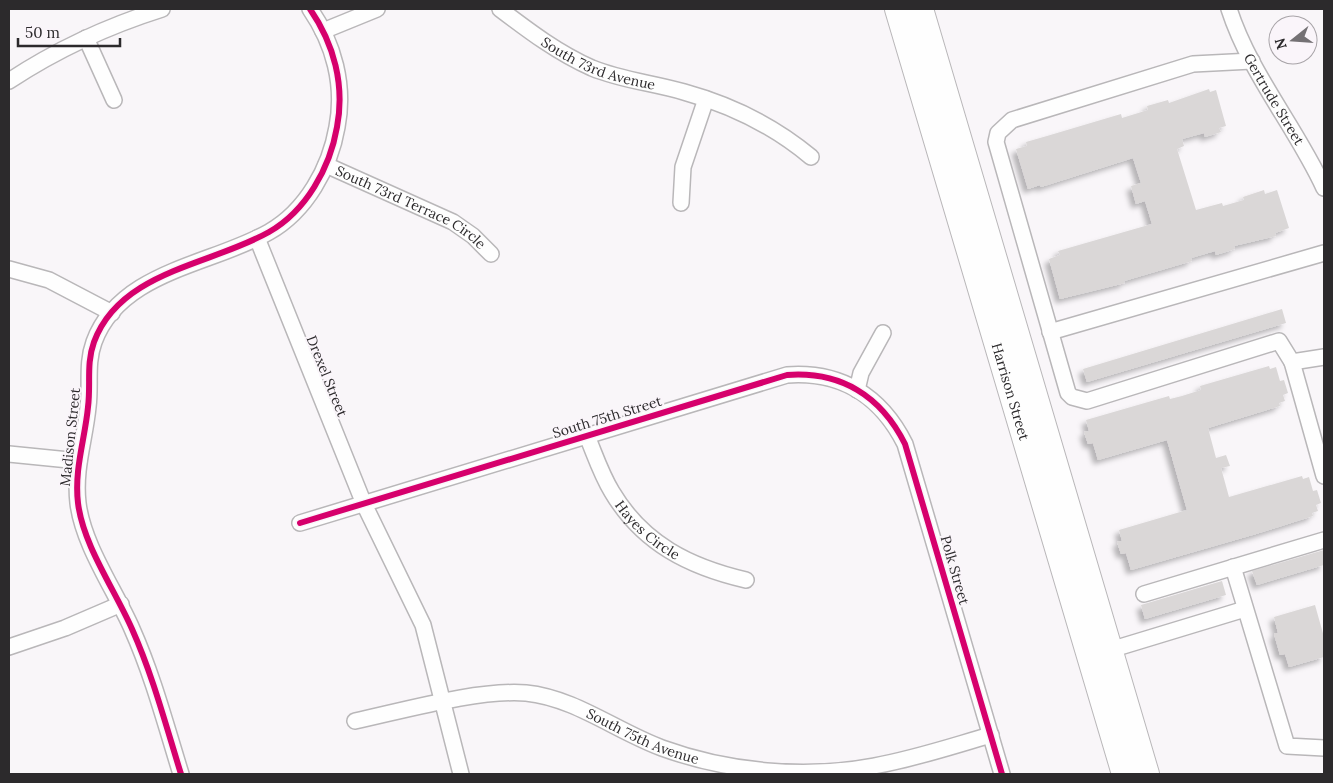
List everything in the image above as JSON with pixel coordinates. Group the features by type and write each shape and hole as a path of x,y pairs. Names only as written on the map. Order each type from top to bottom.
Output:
{"main road":[{"name":"Harrison Street","path":"897,9 1124,774"},
{"name":"Harrison Street","path":"920,9 1147,774"}],"street":[{"path":"9,81 111,26 162,9"},
{"path":"257,238 279,225 299,207 317,182 335,142 340,98 336,66 323,31 310,9"},
{"path":"323,31 377,9"},
{"name":"South 73rd Avenue","path":"500,9 543,42 593,68 727,106 788,138 811,157"},
{"name":"Gertrude Street","path":"1229,9 1252,61 1322,179"},
{"path":"86,38 114,100"},
{"path":"1252,61 1193,64 1012,120 998,133 996,142 1068,393 1072,397 1086,401 1279,341 1292,362 1324,476"},
{"path":"681,203 683,167 706,99"},
{"name":"South 73rd Terrace Circle","path":"326,164 453,222 473,236 491,254"},
{"name":"Madison Street","path":"181,774 153,681 121,604 88,540 81,519 76,478 89,406 90,355 100,330 120,303 147,284 257,238"},
{"name":"Drexel Street","path":"257,238 364,504 423,625 461,774"},
{"path":"1050,332 1324,253"},
{"path":"9,270 49,280 112,313"},
{"path":"857,390 861,372 883,334"},
{"path":"1292,362 1324,357"},
{"name":"South 75th Street","path":"300,523 787,375 808,374 824,376 857,390"},
{"name":"Polk Street","path":"857,390 865,394 886,414 905,444 1002,774"},
{"name":"Hayes Circle","path":"587,436 612,492 626,512 648,535 668,550 692,564 712,572 746,580"},
{"path":"9,454 79,460"},
{"path":"1144,594 1324,540"},
{"path":"1233,567 1287,746 1324,748"},
{"path":"9,647 65,628 121,604"},
{"path":"1110,650 1245,609"},
{"name":"South 75th Avenue","path":"355,721 504,693 544,696 572,705 660,747 713,769 781,772 843,770 898,761 991,734"}],"building":[{"path":"1209,89 1210,92 1216,90 1226,126 1219,128 1221,132 1205,137 1204,133 1182,139 1184,146 1177,149 1196,210 1222,203 1223,206 1244,200 1243,197 1264,190 1265,194 1277,190 1289,228 1275,233 1276,236 1234,246 1235,249 1216,255 1215,251 1191,258 1192,261 1124,281 1125,283 1060,299 1049,259 1060,255 1058,251 1152,224 1145,201 1136,204 1131,186 1141,183 1133,158 1041,187 1040,185 1028,189 1016,149 1027,146 1026,142 1121,114 1122,118 1148,110 1147,106 1168,100 1169,103"},
{"path":"1282,309 1286,323 1087,382 1083,369"},
{"path":"1269,366 1270,369 1276,367 1280,381 1284,380 1288,393 1283,395 1285,401 1279,403 1280,406 1208,428 1216,458 1226,455 1230,466 1221,468 1229,497 1302,476 1303,479 1309,477 1313,491 1317,490 1321,503 1316,505 1318,511 1312,513 1313,516 1256,534 1131,570 1126,553 1121,554 1117,542 1122,541 1119,530 1187,510 1167,440 1098,460 1093,443 1088,444 1084,432 1089,431 1086,420 1169,396 1170,399 1182,396 1201,390 1200,386"},
{"path":"1324,550 1324,565 1257,585 1252,571"},
{"path":"1222,581 1226,595 1145,619 1141,605"},
{"path":"1315,605 1324,637 1324,657 1289,667 1285,654 1280,655 1274,634 1278,633 1274,617"}],"cycle path":[{"path":"181,774 140,647 100,567 81,519 77,478 87,419 90,358 94,342 107,318 124,300 146,285 170,273 269,232 294,212 314,187 329,158 334,142 340,96 336,65 325,36 310,9"},
{"path":"300,523 787,375 825,377 842,382 857,390 884,412 905,444 1002,774"}]}
